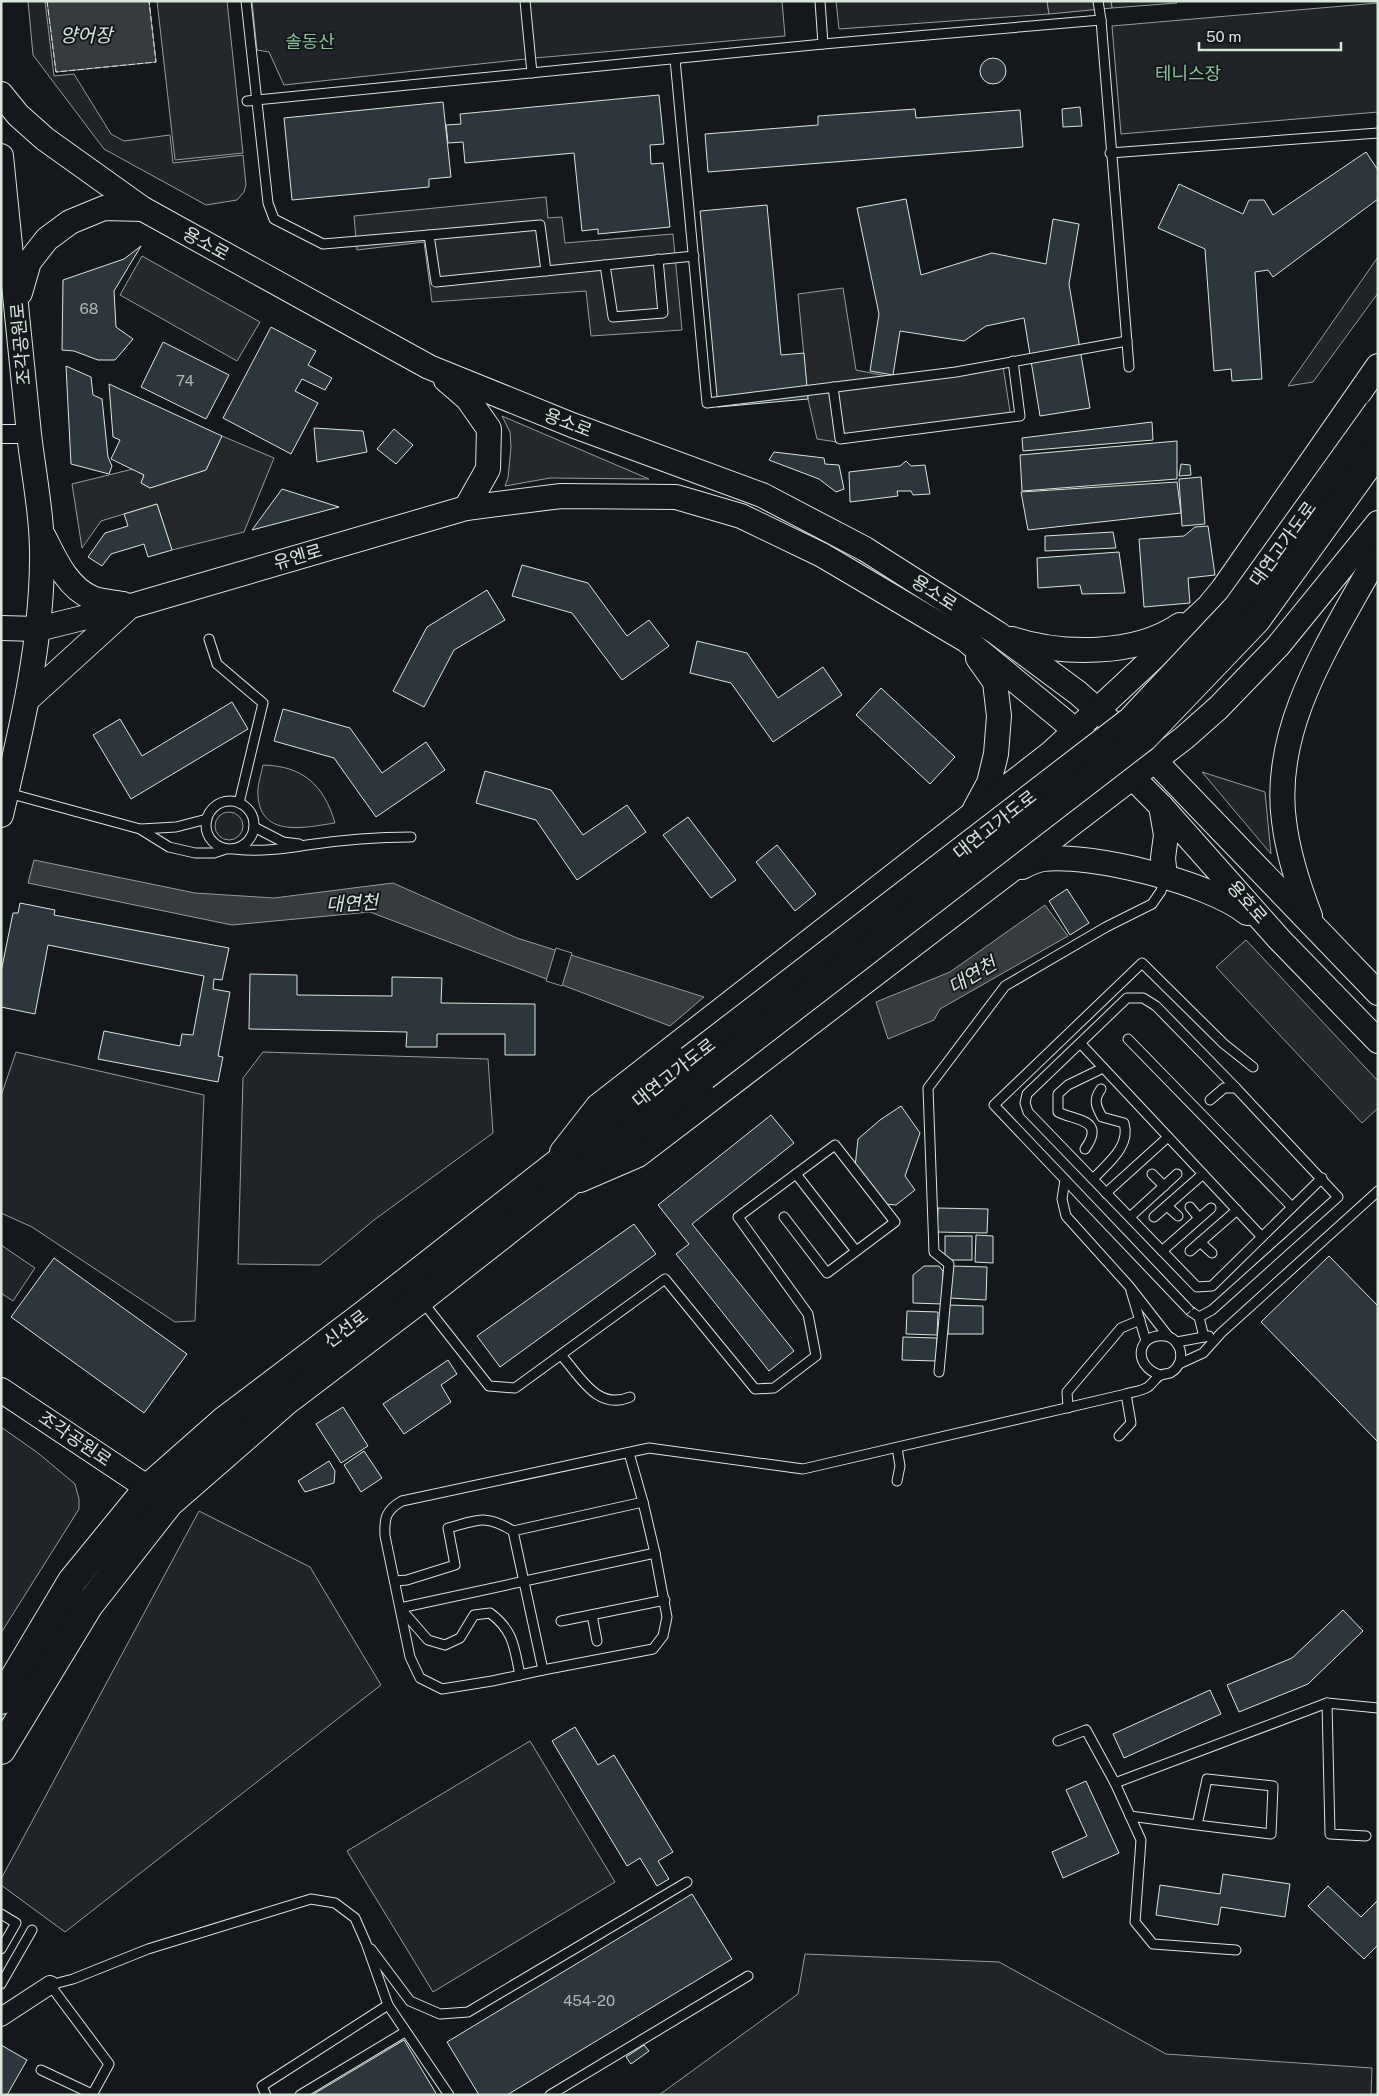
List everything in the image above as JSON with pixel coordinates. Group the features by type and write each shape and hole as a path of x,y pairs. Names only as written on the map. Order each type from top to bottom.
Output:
{"highway":[{"name":"대연고가도로","path":"553,1181 1131,720 1238,607 1378,412"},
{"name":"대연고가도로","path":"697,1068 1144,737 1256,620 1378,451"},
{"path":"1,1750 89,1605 169,1503 287,1400 420,1299 553,1181"},
{"name":"신선로","path":"1,1700 72,1581 148,1488 224,1421 553,1181"}],"main road":[{"name":"용소로","path":"1,94 18,115 45,139 143,209 430,367 572,425 762,495 865,549 997,634 1078,693 1146,753"},
{"name":"조각공원로","path":"1,156 29,434 42,533"},
{"path":"17,305 29,262 47,239 70,222 104,208 143,209"},
{"path":"553,1181 598,1106 970,817 1078,730 1209,606 1223,589 1378,366"},
{"path":"430,367 468,399 488,429 488,469 466,508"},
{"name":"유엔로","path":"38,629 131,606 466,508 561,496 676,497 741,516"},
{"name":"용소로","path":"741,516 822,555 966,640 1078,730 1124,770"},
{"path":"553,1181 638,1155 1008,872 1146,753 1218,708 1278,646 1378,523"},
{"path":"42,533 58,566 73,584 92,598 131,606"},
{"path":"4,804 29,698 38,629 42,533"},
{"path":"1313,925 1295,876 1284,821 1283,788 1288,744 1307,686 1378,554"},
{"path":"29,698 131,606"},
{"path":"997,634 1032,645 1060,649 1108,649 1137,643 1171,632 1209,606"},
{"path":"1,628 38,629"},
{"path":"966,640 995,682 999,716 996,754 989,783 970,817"},
{"name":"용호로","path":"1146,753 1378,993"},
{"name":"용호로","path":"1124,770 1161,806 1279,940 1378,1041"},
{"path":"1161,806 1166,835 1163,858 1165,877"},
{"path":"1008,872 1043,859 1076,860 1126,866 1165,877 1235,903 1279,940"},
{"name":"조각공원로","path":"1,1390 148,1488"}],"street":[{"path":"1,434 29,434"},
{"path":"1,2017 50,1985"}],"lane":[{"path":"246,1 268,203 274,219 323,244 540,225 546,271"},
{"path":"525,1 532,73"},
{"path":"820,1 824,44"},
{"path":"1098,1 1130,367"},
{"path":"247,101 824,44 1101,20"},
{"path":"675,59 707,403 956,372 1127,341"},
{"path":"1110,153 1378,133"},
{"path":"429,235 436,282 694,256"},
{"path":"605,265 613,317 663,312 658,259"},
{"path":"832,387 840,439 1020,416 1013,361"},
{"path":"209,639 216,664 263,704 239,803"},
{"path":"140,829 169,847 195,853 214,853 230,849 248,841 254,827 250,813 239,803 231,802 216,806 207,819 208,835 219,846 230,849 265,851 380,837 411,838"},
{"path":"4,804 140,829 176,827 207,819"},
{"path":"254,827 283,842 307,845"},
{"path":"939,1372 949,1264 934,1252 928,1088 1005,986 1152,904 1161,891 1165,877"},
{"path":"1204,1337 1200,1317 1190,1311 994,1105 1142,963 1224,1044 1253,1067"},
{"path":"1200,1317 1212,1310 1338,1197 1322,1178 1156,1006 1143,998 1127,998 1028,1094 1025,1103 1028,1112 1197,1287 1212,1286 1322,1178"},
{"path":"1128,1039 1292,1207"},
{"path":"1081,1044 1262,1237"},
{"path":"1085,1148 1092,1135 1092,1128 1086,1121 1069,1118 1058,1112 1058,1094 1074,1082 1103,1068"},
{"path":"1210,1100 1224,1088 1236,1088"},
{"path":"1093,1179 1124,1143 1126,1132 1124,1123 1102,1117 1096,1106 1096,1096 1101,1089"},
{"path":"1106,1192 1168,1137"},
{"path":"420,1299 489,1386 515,1388 665,1279 755,1389 774,1388 816,1356 808,1314 738,1217 835,1145 895,1222 827,1273 784,1217"},
{"path":"796,1174 856,1251"},
{"path":"1152,1174 1164,1186"},
{"path":"1130,1217 1177,1174"},
{"path":"1154,1217 1203,1174"},
{"path":"1065,1180 1062,1199 1066,1216 1130,1286 1168,1336 1177,1342 1181,1353 1179,1364"},
{"path":"629,1453 643,1502 665,1600 667,1617 663,1636 653,1649 442,1689 420,1678 410,1657 385,1536 384,1519 391,1507 402,1501 649,1448 803,1469 1126,1394 1148,1387 1160,1375 1171,1372 1179,1364 1203,1353 1221,1333 1378,1191"},
{"path":"1168,1206 1178,1216"},
{"path":"1190,1207 1200,1218"},
{"path":"1162,1251 1211,1208"},
{"path":"1190,1252 1237,1210"},
{"path":"1200,1242 1212,1253"},
{"path":"1130,1286 1146,1341"},
{"path":"1068,1408 1066,1392 1121,1328 1140,1320"},
{"path":"1177,1342 1221,1333"},
{"path":"1160,1375 1149,1372 1142,1362 1141,1351 1146,1341 1156,1335 1168,1336"},
{"path":"561,1355 592,1392 605,1400 619,1402 630,1397"},
{"path":"1119,1436 1131,1422 1126,1394"},
{"path":"897,1448 900,1466 897,1481"},
{"path":"514,1532 643,1502"},
{"path":"395,1581 407,1580 455,1565 448,1528 479,1520 497,1521 514,1532 543,1670"},
{"path":"400,1608 655,1553"},
{"path":"561,1622 665,1600"},
{"path":"400,1608 428,1640 445,1645 460,1638 474,1615 490,1613 505,1624 513,1645 520,1675"},
{"path":"592,1615 597,1641"},
{"path":"1327,1702 1330,1834 1366,1836"},
{"path":"1115,1783 1327,1702 1378,1708"},
{"path":"1058,1741 1086,1730 1115,1783 1141,1840 1136,1922 1153,1944 1236,1950"},
{"path":"1130,1816 1197,1825 1270,1834 1273,1786 1207,1779 1197,1825"},
{"path":"366,1943 410,2001 440,2014 468,2012 687,1882"},
{"path":"41,2070 92,2095 109,2064 50,1985 73,1979 148,1949 311,1899 335,1903 355,1918 388,2005 449,2095"},
{"path":"1,1914 16,1923 1,1948"},
{"path":"1,1984 32,1930"},
{"path":"550,2095 748,1976"},
{"path":"266,2095 262,2086 388,2005"},
{"path":"300,2095 405,2032"}],"green space":[{"path":"28,1 45,1 54,76 74,74 111,134 124,141 170,135 173,163 243,155 246,185 244,192 237,200 206,205 104,149 33,55"},
{"name":"솔동산","path":"252,1 782,1 785,36 535,58 284,85 269,52 257,50"},
{"path":"836,1 1047,1 1049,14 839,29"},
{"path":"1111,1 1176,1 1177,3 1112,8"},
{"name":"테니스장","path":"1378,3 1378,112 1121,134 1112,26"},
{"path":"1378,257 1378,293 1313,382 1288,386"},
{"path":"263,765 290,769 310,780 325,798 335,823 299,828 276,824 267,819 261,810 258,796"},
{"path":"1202,772 1265,792 1271,854"},
{"path":"229,812 239,816 243,826 239,836 229,840 219,836 215,826 219,816"},
{"path":"16,1052 204,1095 195,1321 175,1322 32,1227 1,1213 1,1096"},
{"path":"263,1052 488,1059 493,1133 374,1220 320,1265 238,1264 243,1078"},
{"path":"1,1245 35,1268 13,1301 1,1293"},
{"path":"1,1427 38,1453 75,1484 79,1499 79,1509 1,1633"},
{"path":"199,1511 310,1567 381,1685 65,1932 1,1885 1,1879"},
{"path":"530,1741 615,1882 433,1992 347,1851"},
{"path":"805,1954 999,1962 1166,2054 1372,2068 1371,2095 659,2095 798,1994"}],"shaded area":[{"path":"157,1 227,1 243,153 175,160"},
{"path":"1047,1 1111,1 1112,8 1049,14"},
{"path":"546,197 548,218 562,217 565,243 673,234 682,330 591,336 586,291 432,302 424,242 357,250 354,216"},
{"path":"142,256 260,322 237,361 120,295"},
{"path":"843,288 856,370 892,377 1002,360 1011,418 837,442 817,439 808,399 798,294"},
{"path":"502,416 649,479 550,478 505,486 508,478 511,447 510,432"},
{"path":"222,436 274,458 244,532 172,550 157,504 101,521 82,548 72,484 133,469 144,475 141,483 150,488 206,470"},
{"path":"1246,940 1378,1081 1378,1108 1362,1123 1216,967"}],"water":[{"name":"양어장","path":"47,1 149,1 156,62 56,72"},
{"name":"대연천","path":"34,860 195,893 274,898 393,883 517,938 704,997 670,1026 370,912 232,925 28,883"},
{"name":"대연천","path":"1045,905 1068,936 940,1009 934,1020 888,1039 876,1002 950,972"}],"pier":[{"path":"556,948 572,953 562,986 546,981"}],"building":[{"path":"993,58 1002,62 1006,71 1002,80 993,84 984,80 980,71 984,62"},
{"path":"659,95 664,144 650,145 651,164 663,163 670,227 598,234 598,229 582,231 574,153 465,163 463,142 448,143 446,125 461,124 460,114"},
{"path":"443,102 451,177 429,179 429,187 292,200 284,118"},
{"path":"1080,107 1082,126 1063,127 1062,109"},
{"path":"915,109 916,118 1020,110 1023,147 708,172 705,134 818,125 818,116"},
{"path":"1366,152 1378,170 1378,199 1273,277 1268,270 1255,272 1262,379 1232,381 1231,369 1214,371 1205,249 1158,228 1179,184 1243,214 1249,200 1264,200 1273,215"},
{"path":"906,199 921,275 992,253 1046,264 1053,219 1079,224 1069,284 1090,408 1040,416 1024,318 986,326 964,341 900,331 893,375 870,371 879,314 857,208"},
{"path":"767,205 781,355 804,353 808,399 718,407 700,211"},
{"path":"141,246 114,291 116,327 133,339 115,360 98,360 74,351 62,350 63,280 124,259"},
{"path":"271,327 316,351 308,365 332,378 325,390 302,379 295,391 318,403 291,454 223,418"},
{"path":"163,342 229,375 206,419 141,387"},
{"path":"66,366 91,377 93,395 102,399 108,457 112,466 109,474 71,464"},
{"path":"109,384 222,436 206,470 150,488 141,483 144,475 111,459 120,440 113,437"},
{"path":"1152,422 1153,440 1023,451 1022,438"},
{"path":"314,428 363,431 367,452 317,462"},
{"path":"394,429 413,445 396,464 377,449"},
{"path":"1177,441 1177,479 1022,491 1020,455"},
{"path":"774,452 824,458 825,464 839,465 844,489 836,492 819,479 769,460"},
{"path":"906,461 911,466 925,465 930,494 913,495 911,491 897,491 898,496 850,502 849,472 900,466"},
{"path":"1181,464 1190,465 1191,475 1179,476"},
{"path":"1201,477 1205,524 1182,526 1179,479"},
{"path":"1177,482 1181,513 1028,530 1021,492"},
{"path":"282,489 339,507 252,530"},
{"path":"157,504 172,550 148,557 144,544 111,554 102,566 88,557 105,533 128,526 124,514"},
{"path":"1208,526 1215,575 1188,578 1190,603 1144,607 1139,539 1184,536 1195,527"},
{"path":"1113,532 1116,548 1045,551 1045,536"},
{"path":"1119,552 1125,593 1082,594 1080,585 1038,588 1037,558"},
{"path":"522,565 588,583 627,636 649,620 669,646 622,680 572,613 512,596"},
{"path":"487,590 505,620 454,650 424,707 393,691 427,627"},
{"path":"697,641 747,653 778,698 823,667 842,695 773,742 731,683 690,673"},
{"path":"881,688 955,757 930,784 856,715"},
{"path":"232,702 248,729 131,799 93,735 120,719 142,756"},
{"path":"283,709 350,728 382,773 426,742 445,770 376,817 334,758 274,741"},
{"path":"485,771 551,790 583,835 627,805 646,832 577,880 536,820 476,803"},
{"path":"688,817 736,880 711,898 663,835"},
{"path":"777,845 816,894 795,911 756,862"},
{"path":"1067,889 1089,923 1070,935 1049,901"},
{"path":"20,903 55,910 54,915 229,948 222,980 214,979 213,989 230,992 218,1056 223,1057 218,1082 98,1059 104,1031 180,1046 182,1034 193,1035 204,976 48,945 35,1014 1,1007 1,972 13,913 18,913"},
{"path":"250,974 297,975 297,995 392,996 392,977 442,978 441,1003 535,1004 535,1055 505,1055 505,1034 437,1034 437,1047 406,1047 407,1032 249,1029"},
{"path":"901,1106 920,1133 905,1176 915,1190 896,1205 885,1204 855,1167 858,1139 880,1120"},
{"path":"771,1115 794,1143 692,1224 794,1351 769,1371 676,1254 689,1244 658,1205"},
{"path":"938,1208 988,1209 987,1233 937,1232"},
{"path":"634,1224 656,1254 500,1367 477,1336"},
{"path":"976,1235 993,1236 993,1263 975,1262"},
{"path":"945,1236 972,1236 972,1260 945,1260"},
{"path":"1329,1256 1378,1306 1378,1442 1261,1322"},
{"path":"54,1258 187,1354 144,1413 11,1317"},
{"path":"924,1266 939,1266 943,1271 942,1304 913,1303 913,1275"},
{"path":"951,1266 987,1267 986,1300 950,1298"},
{"path":"948,1305 983,1306 983,1334 948,1334"},
{"path":"907,1311 938,1312 937,1335 906,1334"},
{"path":"903,1337 937,1338 936,1361 902,1360"},
{"path":"448,1360 457,1374 441,1385 451,1402 404,1434 383,1404"},
{"path":"343,1407 368,1446 341,1463 316,1424"},
{"path":"364,1451 382,1478 361,1492 344,1465"},
{"path":"329,1461 335,1471 334,1483 305,1492 298,1481"},
{"path":"1343,1610 1363,1631 1308,1684 1239,1712 1227,1685 1292,1658"},
{"path":"1210,1690 1221,1714 1124,1758 1113,1734"},
{"path":"575,1727 598,1765 614,1755 673,1852 658,1861 669,1879 657,1886 640,1858 627,1866 552,1741"},
{"path":"1086,1781 1119,1853 1063,1878 1052,1852 1087,1836 1066,1790"},
{"path":"1223,1874 1290,1884 1285,1917 1221,1907 1218,1925 1156,1915 1160,1885 1220,1894"},
{"path":"1328,1886 1361,1917 1378,1900 1378,1945 1364,1959 1308,1906"},
{"path":"692,1894 732,1959 507,2095 479,2095 447,2042"},
{"path":"404,2040 437,2095 312,2095"},
{"path":"1,2045 27,2060 7,2095 1,2095"},
{"path":"644,2045 649,2051 631,2064 626,2057"}],"fence":[{"path":"47,1 56,72 156,62 149,1"},
{"path":"1186,1315 1195,1307"}]}
